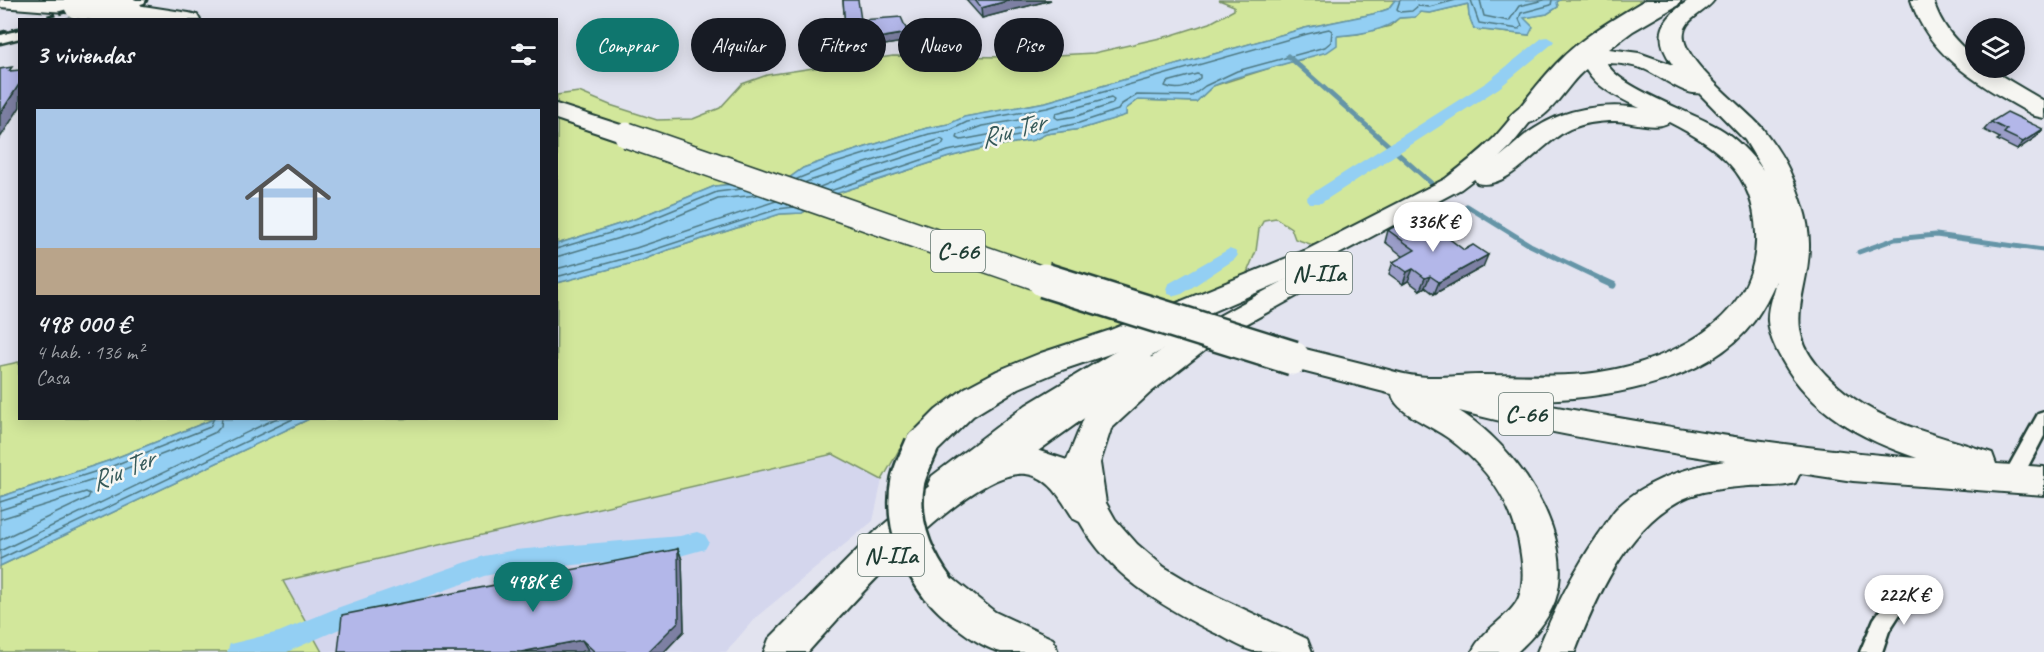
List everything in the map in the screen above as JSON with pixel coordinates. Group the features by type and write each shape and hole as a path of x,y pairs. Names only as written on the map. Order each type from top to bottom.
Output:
{"highway":[{"path":"0,0 135,6 181,18"},
{"path":"1401,386 1451,385 1542,390 1609,382 1673,363 1704,347 1730,328 1748,305 1760,286 1768,263 1769,218 1764,196 1756,180 1718,138 1605,80 1596,70 1593,58 1595,48 1625,26 1670,0"},
{"path":"1703,0 1678,20 1672,33 1673,46 1695,74 1739,119 1772,161 1794,229 1793,270 1783,314 1791,350 1806,374 1829,396 1862,420 1903,441 2035,477"},
{"path":"1923,0 1929,23 1955,53 1994,81 2044,111"},
{"path":"1941,0 1942,13 1948,26 1965,44"},
{"path":"1521,118 1544,102 1576,65 1593,58 1610,57 1633,59 1657,65 1677,75 1739,119"},
{"path":"2008,78 2044,100"},
{"name":"C-66","path":"558,112 1099,299 1293,358 1401,386 1504,410 1638,435 1853,467 2035,477"},
{"path":"1486,177 1558,125 1603,113 1638,114 1679,125 1724,147 1745,166"},
{"path":"1039,652 982,624 939,590 923,571 906,525 909,478 922,445 937,426 990,387 1042,364 1096,348 1203,306 1304,261"},
{"path":"1103,530 1089,505 1083,463 1097,422 1140,383 1197,340"},
{"path":"1401,386 1486,451 1512,481 1529,510 1538,539 1541,583 1530,612 1491,652"},
{"path":"783,652 889,542 952,487 995,467 1024,460 1042,464 1061,473 1124,555 1152,578 1188,601 1293,652"},
{"path":"1544,652 1572,612 1597,566 1629,519 1659,496 1698,479 1749,472 1804,474 1853,467"},
{"path":"1557,652 1572,612"}],"main road":[{"name":"N-IIa","path":"767,652 822,591 928,496 1036,413 1120,361 1304,261 1453,184 1478,165 1502,142 1563,68 1582,50 1617,24 1658,0"},
{"name":"N-IIa","path":"796,652 853,592 932,516 995,467 1087,402 1435,210 1486,177 1514,150 1574,77 1593,58 1631,30 1681,0"}],"street":[{"path":"82,18 135,6"},
{"path":"0,39 18,34"},
{"path":"2035,477 2044,419"},
{"path":"1871,652 1881,626 1908,586"}],"shaded area":[{"path":"833,454 882,480 873,521 755,618 726,652 322,652 282,582"}],"green space":[{"path":"1219,0 1395,0 1388,9 1373,14 1305,28 1046,102 965,117 949,124 927,128 803,168 789,178 715,186 635,219 558,244 558,95 579,92 657,120 693,119 720,108 742,84 767,75 798,70 886,72 886,57 893,56 898,56 898,72 982,72 982,57 994,57 994,72 1064,72 1064,55 1094,53 1169,36 1210,23 1234,10 1234,6"},
{"path":"1560,0 1647,0 1530,97 1471,162 1452,176 1316,246 1295,239 1291,228 1276,218 1264,220 1259,229 1256,251 1246,275 1115,333 989,375 950,400 899,450 882,480 833,454 283,581 322,652 0,652 0,566 307,420 558,420 558,283 640,261 780,214 802,213 835,194 949,157 988,147 1034,140 1046,134 1081,129 1126,115 1126,109 1138,100 1196,102 1213,86 1304,59 1337,36 1358,34 1390,26 1399,18 1415,17 1420,12 1430,13 1468,4 1469,16 1475,29 1529,35 1523,18 1547,14 1558,7 1557,2"},
{"path":"18,362 18,420 211,420 108,461 0,497 0,366"}],"water":[{"name":"Riu Ter","path":"1395,0 1560,0 1557,2 1558,7 1547,14 1524,18 1533,27 1529,35 1474,29 1469,16 1468,4 1430,13 1420,12 1415,17 1399,18 1378,29 1337,36 1337,45 1327,52 1213,86 1196,102 1138,100 1126,109 1126,115 1081,129 1046,134 1034,140 988,147 949,157 835,194 802,213 780,214 640,261 558,283 558,244 635,219 715,186 789,178 803,168 834,157 927,128 949,124 964,117 1046,102 1305,28 1388,9"},
{"name":"Riu Ter","path":"211,420 307,420 0,566 0,497 108,461"}],"building":[{"path":"843,0 858,0 861,18 844,18"},
{"path":"975,0 1011,0 981,8"},
{"path":"901,17 898,18 898,35 886,37 886,18"},
{"path":"12,67 9,71 18,70 18,86 0,114 0,69"},
{"path":"2007,112 2043,129 2023,142 2004,133 2007,130 1991,122"},
{"path":"1407,220 1433,240 1443,234 1464,250 1473,245 1488,255 1439,282 1430,276 1425,278 1413,269 1407,272 1393,262 1415,250 1388,230"},
{"path":"678,549 679,621 648,652 595,652 582,640 521,652 338,652 342,615"}],"waterway":[{"path":"1315,199 1493,85 1547,41"},
{"path":"1288,56 1431,183"},
{"path":"1467,206 1530,245 1605,281"},
{"path":"1859,252 1895,239 1936,235 2043,250"},
{"path":"1175,289 1229,255"},
{"path":"1602,280 1613,285"},
{"path":"239,652 281,643 337,619 484,566 515,560 680,546 697,542"}],"railway":[{"path":"43,18 106,0"},
{"path":"0,33 18,28"}]}
